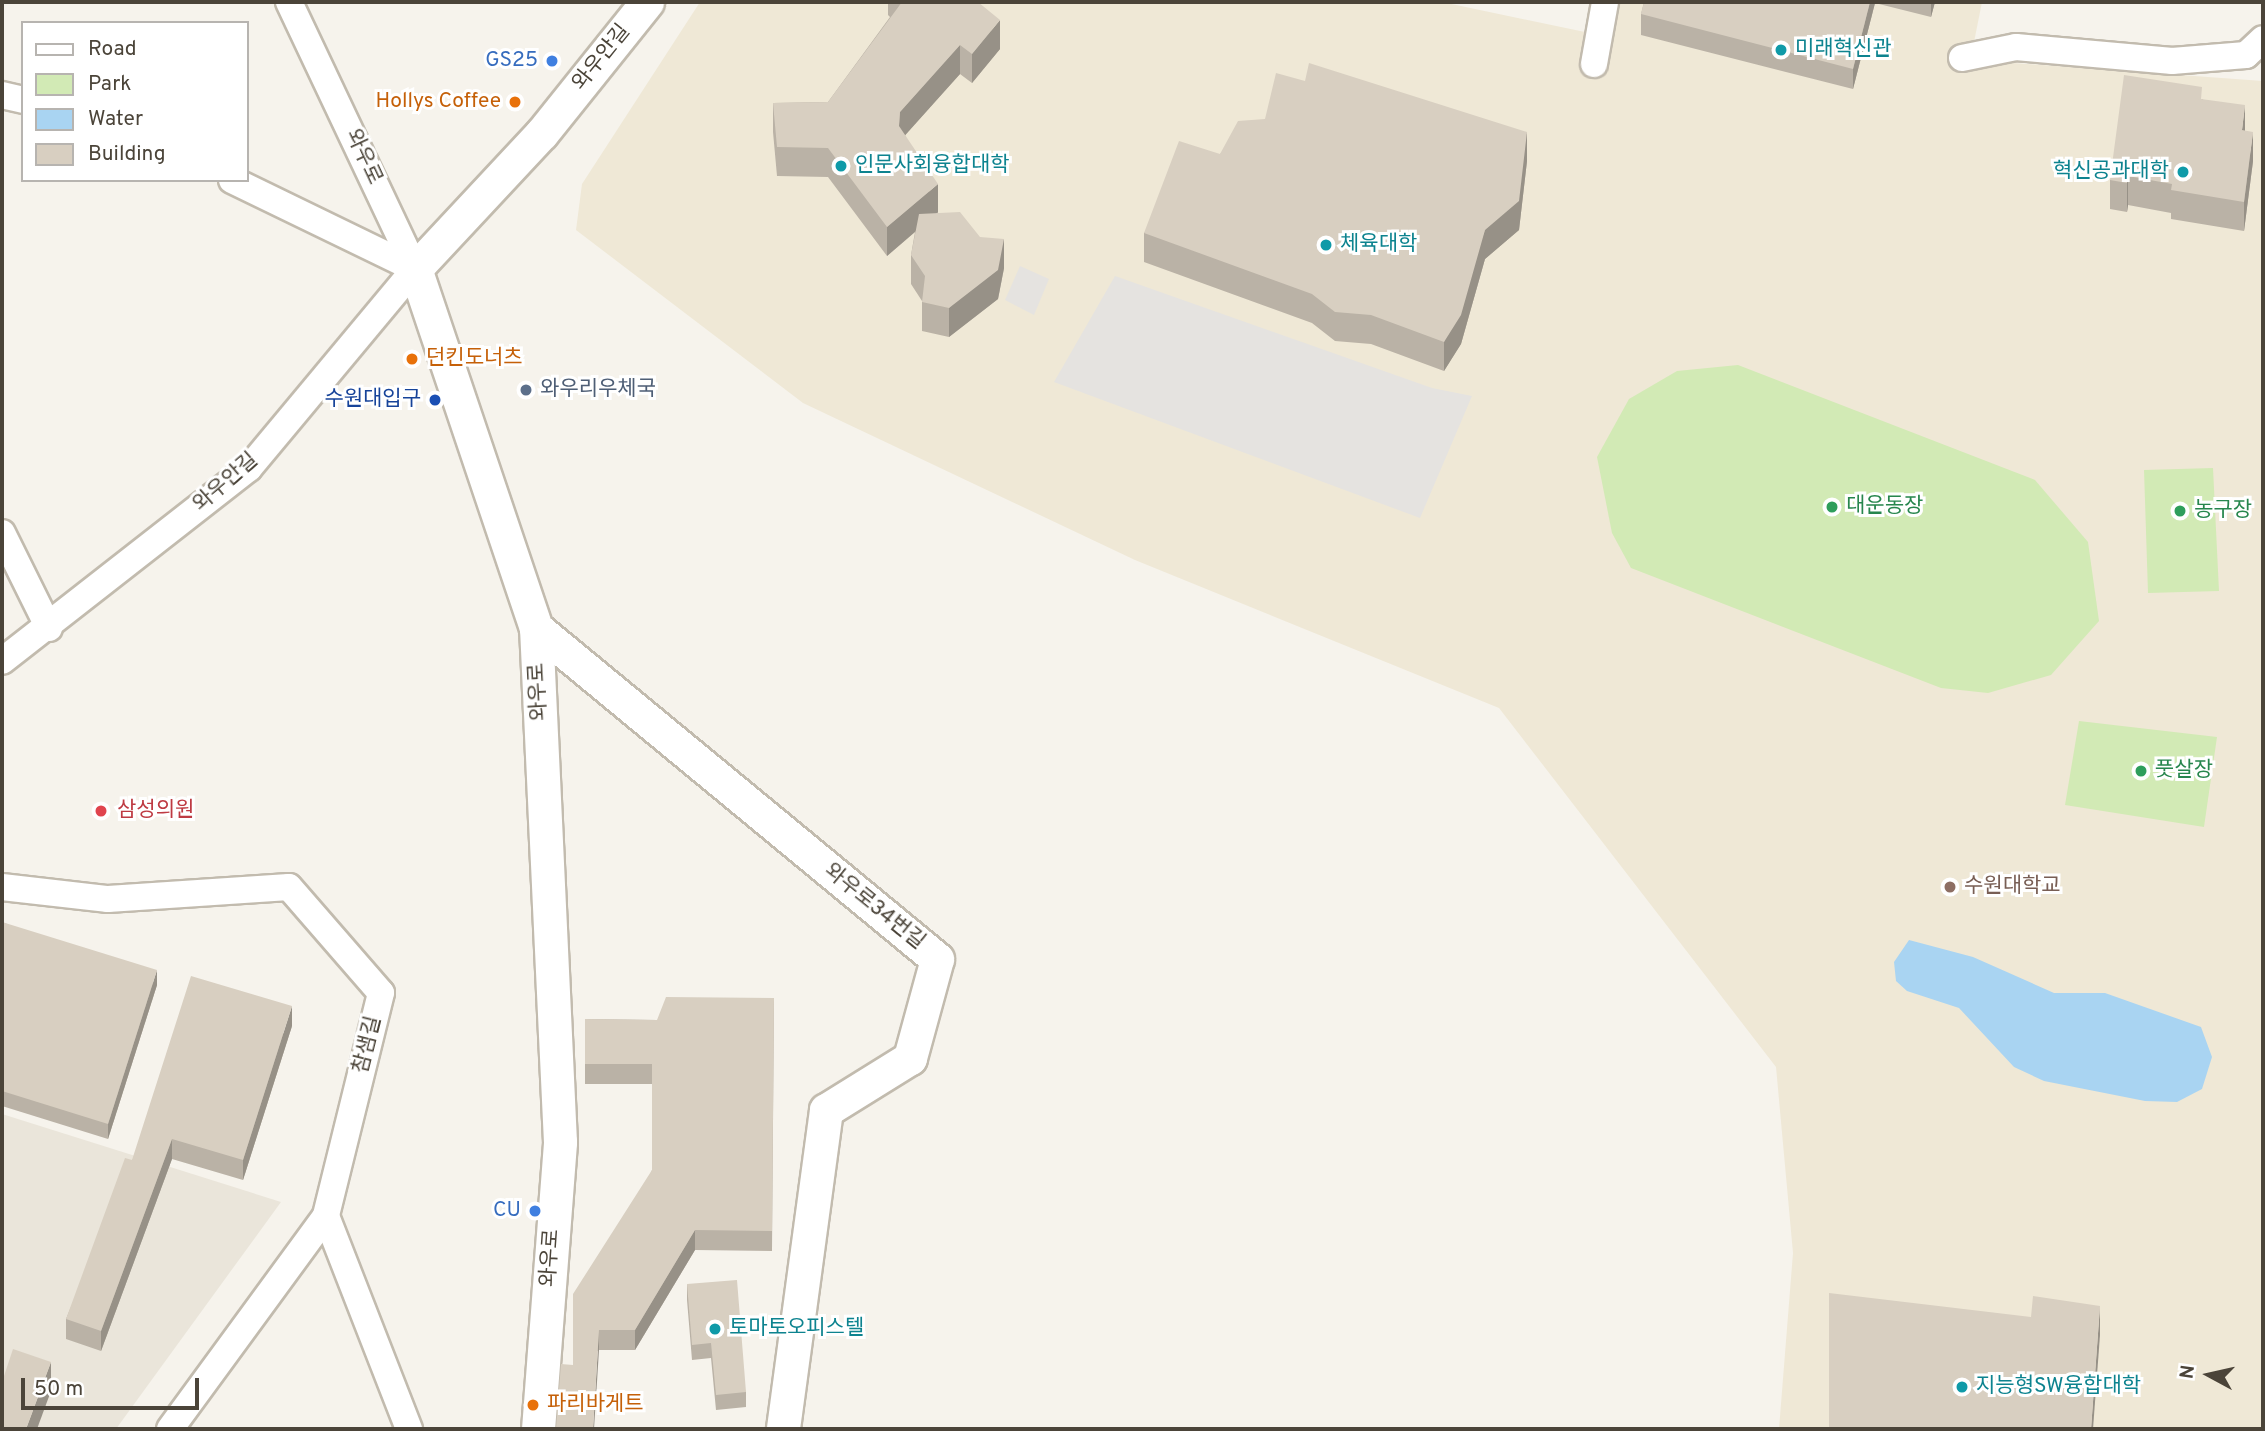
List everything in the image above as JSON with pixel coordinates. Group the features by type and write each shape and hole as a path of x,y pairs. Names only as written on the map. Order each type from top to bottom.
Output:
{"street":[{"name":"와우로","path":"289,2 415,269 536,628 560,1142 538,1429"},
{"name":"와우안길","path":"2,661 49,628 248,468 415,269 542,133 647,2"},
{"path":"1594,64 1605,2"},
{"path":"1962,58 2016,47 2172,61 2246,55 2263,39"},
{"path":"2,94 21,99"},
{"path":"236,182 415,269"},
{"path":"2,533 49,628"},
{"name":"와우로34번길","path":"536,628 937,959 910,1058 826,1110 783,1429"},
{"name":"참샘길","path":"2,887 108,899 289,887 381,993 326,1216 170,1429"},
{"path":"326,1216 409,1429"}],"shaded area":[{"name":"수원대학교","path":"700,2 1442,2 1604,36 1614,2 1982,2 1973,47 2013,63 2263,81 2263,1429 1779,1429 1793,1253 1776,1067 1499,708 1135,560 803,403 576,230 582,184"},
{"path":"1020,266 1049,279 1034,315 1005,300"},
{"path":"1115,276 1432,388 1472,396 1420,518 1054,382"},
{"path":"2,1114 281,1202 116,1429 2,1429"}],"green space":[{"name":"대운동장","path":"1738,365 2035,480 2088,542 2099,621 2051,675 1988,693 1941,688 1631,568 1612,533 1597,457 1629,399 1677,371"},
{"name":"농구장","path":"2213,468 2219,591 2148,593 2144,470"},
{"name":"풋살장","path":"2079,721 2217,737 2204,827 2065,805"}],"water":[{"path":"1909,940 1973,957 2054,993 2105,993 2201,1027 2212,1057 2202,1089 2177,1102 2145,1101 2044,1081 2014,1067 1959,1008 1907,991 1896,981 1894,962"}],"building":[{"path":"902,2 978,2 1000,20 972,54 960,45 900,112 899,126 938,184 887,227 828,148 777,147 773,103 828,102"},
{"name":"미래혁신관","path":"1644,2 1870,2 1853,69 1641,14"},
{"name":"체육대학","path":"1309,63 1527,132 1519,201 1485,230 1461,315 1444,342 1371,315 1335,312 1312,294 1144,233 1179,141 1220,154 1238,121 1265,119 1276,73 1305,81"},
{"name":"혁신공과대학","path":"2124,75 2202,87 2201,99 2245,105 2242,130 2253,132 2244,202 2171,190 2172,184 2128,176 2127,183 2110,180"},
{"path":"960,212 980,237 1004,239 998,270 949,308 922,302 925,276 911,255 919,214"},
{"path":"2,922 157,970 108,1124 2,1091"},
{"path":"191,976 292,1006 243,1160 172,1139 101,1331 66,1319 125,1158 132,1160"},
{"path":"666,997 774,998 772,1231 695,1230 635,1330 599,1330 593,1429 556,1429 561,1364 573,1365 573,1294 652,1170 652,1064 585,1064 585,1019 657,1020"},
{"name":"토마토오피스텔","path":"737,1280 746,1392 716,1395 711,1343 692,1345 687,1284"},
{"name":"지능형SW융합대학","path":"1829,1293 2031,1317 2033,1296 2100,1306 2091,1429 1829,1429"},
{"path":"13,1349 51,1362 26,1429 2,1429 2,1382"}],"place":[{"name":"미래혁신관","path":"1781,50"},
{"name":"GS25","path":"552,61"},
{"name":"Hollys Coffee","path":"515,102"},
{"name":"인문사회융합대학","path":"841,166"},
{"name":"혁신공과대학","path":"2183,172"},
{"name":"체육대학","path":"1326,245"},
{"name":"던킨도너츠","path":"412,359"},
{"name":"와우리우체국","path":"526,390"},
{"name":"수원대입구","path":"435,400"},
{"name":"대운동장","path":"1832,507"},
{"name":"농구장","path":"2180,511"},
{"name":"풋살장","path":"2141,771"},
{"name":"삼성의원","path":"101,811"},
{"name":"수원대학교","path":"1950,887"},
{"name":"CU","path":"535,1211"},
{"name":"토마토오피스텔","path":"715,1329"},
{"name":"지능형SW융합대학","path":"1962,1387"},
{"name":"파리바게트","path":"533,1405"}]}
